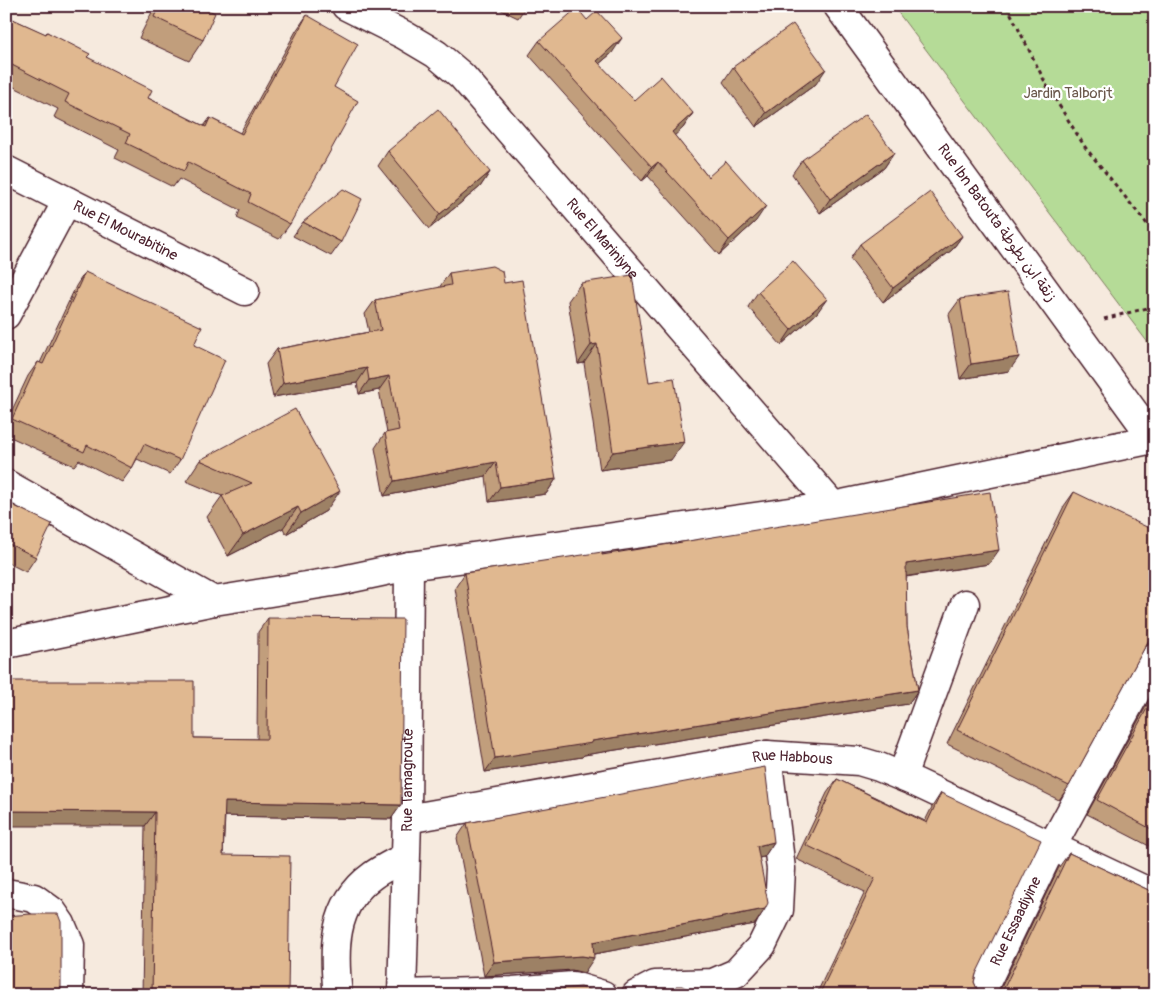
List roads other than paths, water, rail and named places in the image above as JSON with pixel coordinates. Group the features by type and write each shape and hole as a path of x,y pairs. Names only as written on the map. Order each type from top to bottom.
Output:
{"street":[{"name":"Rue El Mariniyne","path":"346,6 404,35 436,54 462,76 833,506"},
{"name":"Rue Ibn Batouta زنقة ابن بطوطة","path":"838,6 1154,440"},
{"name":"Rue El Mourabitine","path":"6,170 245,291"},
{"path":"6,315 67,201"},
{"path":"6,644 214,601 338,581 409,566 833,506 1154,440"},
{"path":"6,484 214,601"},
{"name":"Rue Tamagroute","path":"402,994 407,820 409,566"},
{"path":"902,776 965,604"},
{"name":"Rue Essaadiyine","path":"980,995 1052,846 1155,657"},
{"path":"636,995 655,985 713,983 736,973 762,945 779,910 781,869 767,755"},
{"name":"Rue Habbous","path":"407,820 767,755 859,761 902,776 1155,895"},
{"path":"338,995 336,972 338,923 346,904 371,876 405,857"},
{"path":"6,893 34,898 52,911 62,924 70,945 69,995"},
{"path":"402,994 513,991 573,986 602,995"}],"park label":[{"name":"Jardin Talborjt","path":"1068,93"}]}
